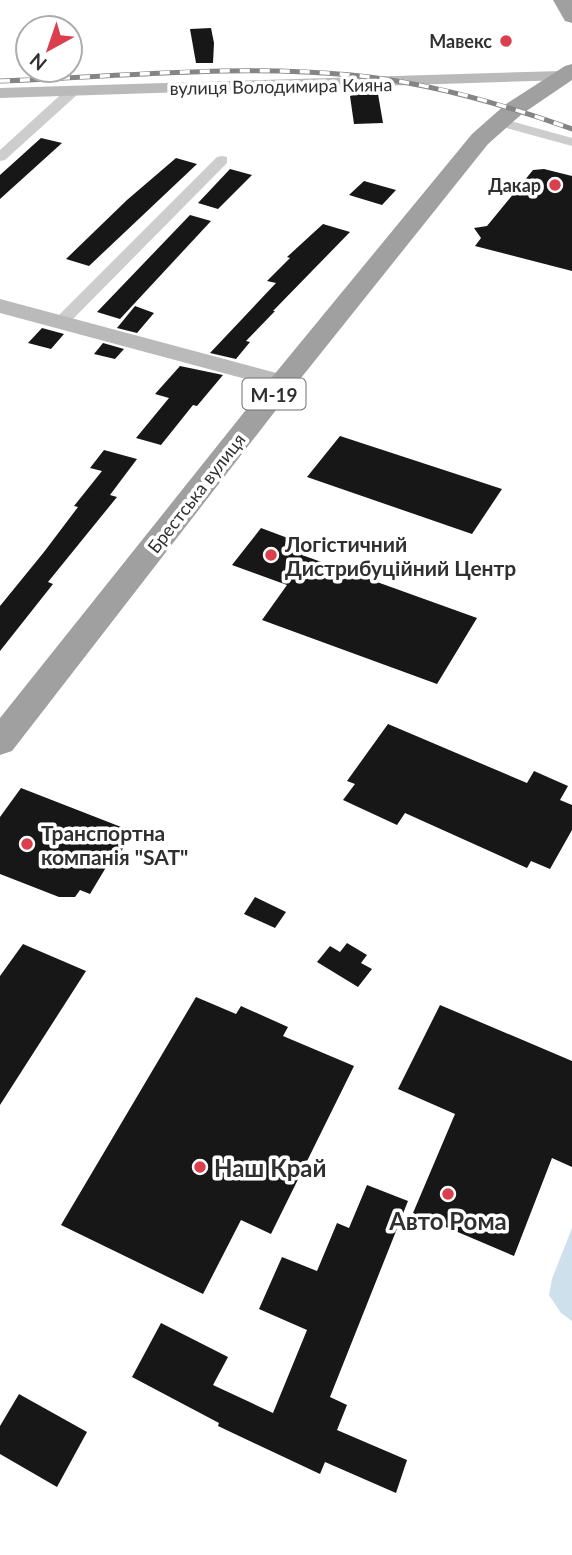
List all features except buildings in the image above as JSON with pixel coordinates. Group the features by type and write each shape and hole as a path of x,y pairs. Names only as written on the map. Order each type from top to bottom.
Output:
{"highway":[{"path":"564,0 572,17"},
{"name":"Брестська вулиця","path":"0,742 283,382 480,139 567,73"}],"main road":[{"name":"вулиця Володимира Кияна","path":"0,93 567,73"},
{"path":"0,306 283,382"}],"street":[{"path":"0,157 74,91"},
{"path":"500,122 572,142"},
{"path":"61,321 222,160"}],"water":[{"path":"572,1228 572,1321 561,1313 549,1295 552,1279"}],"railway":[{"path":"0,81 220,71 351,75 463,95 572,129"}],"place":[{"name":"Мавекс","path":"506,41"},
{"name":"Дакар","path":"555,185"},
{"name":"Логістичний Дистрибуційний Центр","path":"271,555"},
{"name":"Транспортна компанія \"SAT\"","path":"27,844"},
{"name":"Наш Край","path":"200,1167"},
{"name":"Авто Рома","path":"448,1194"}]}
